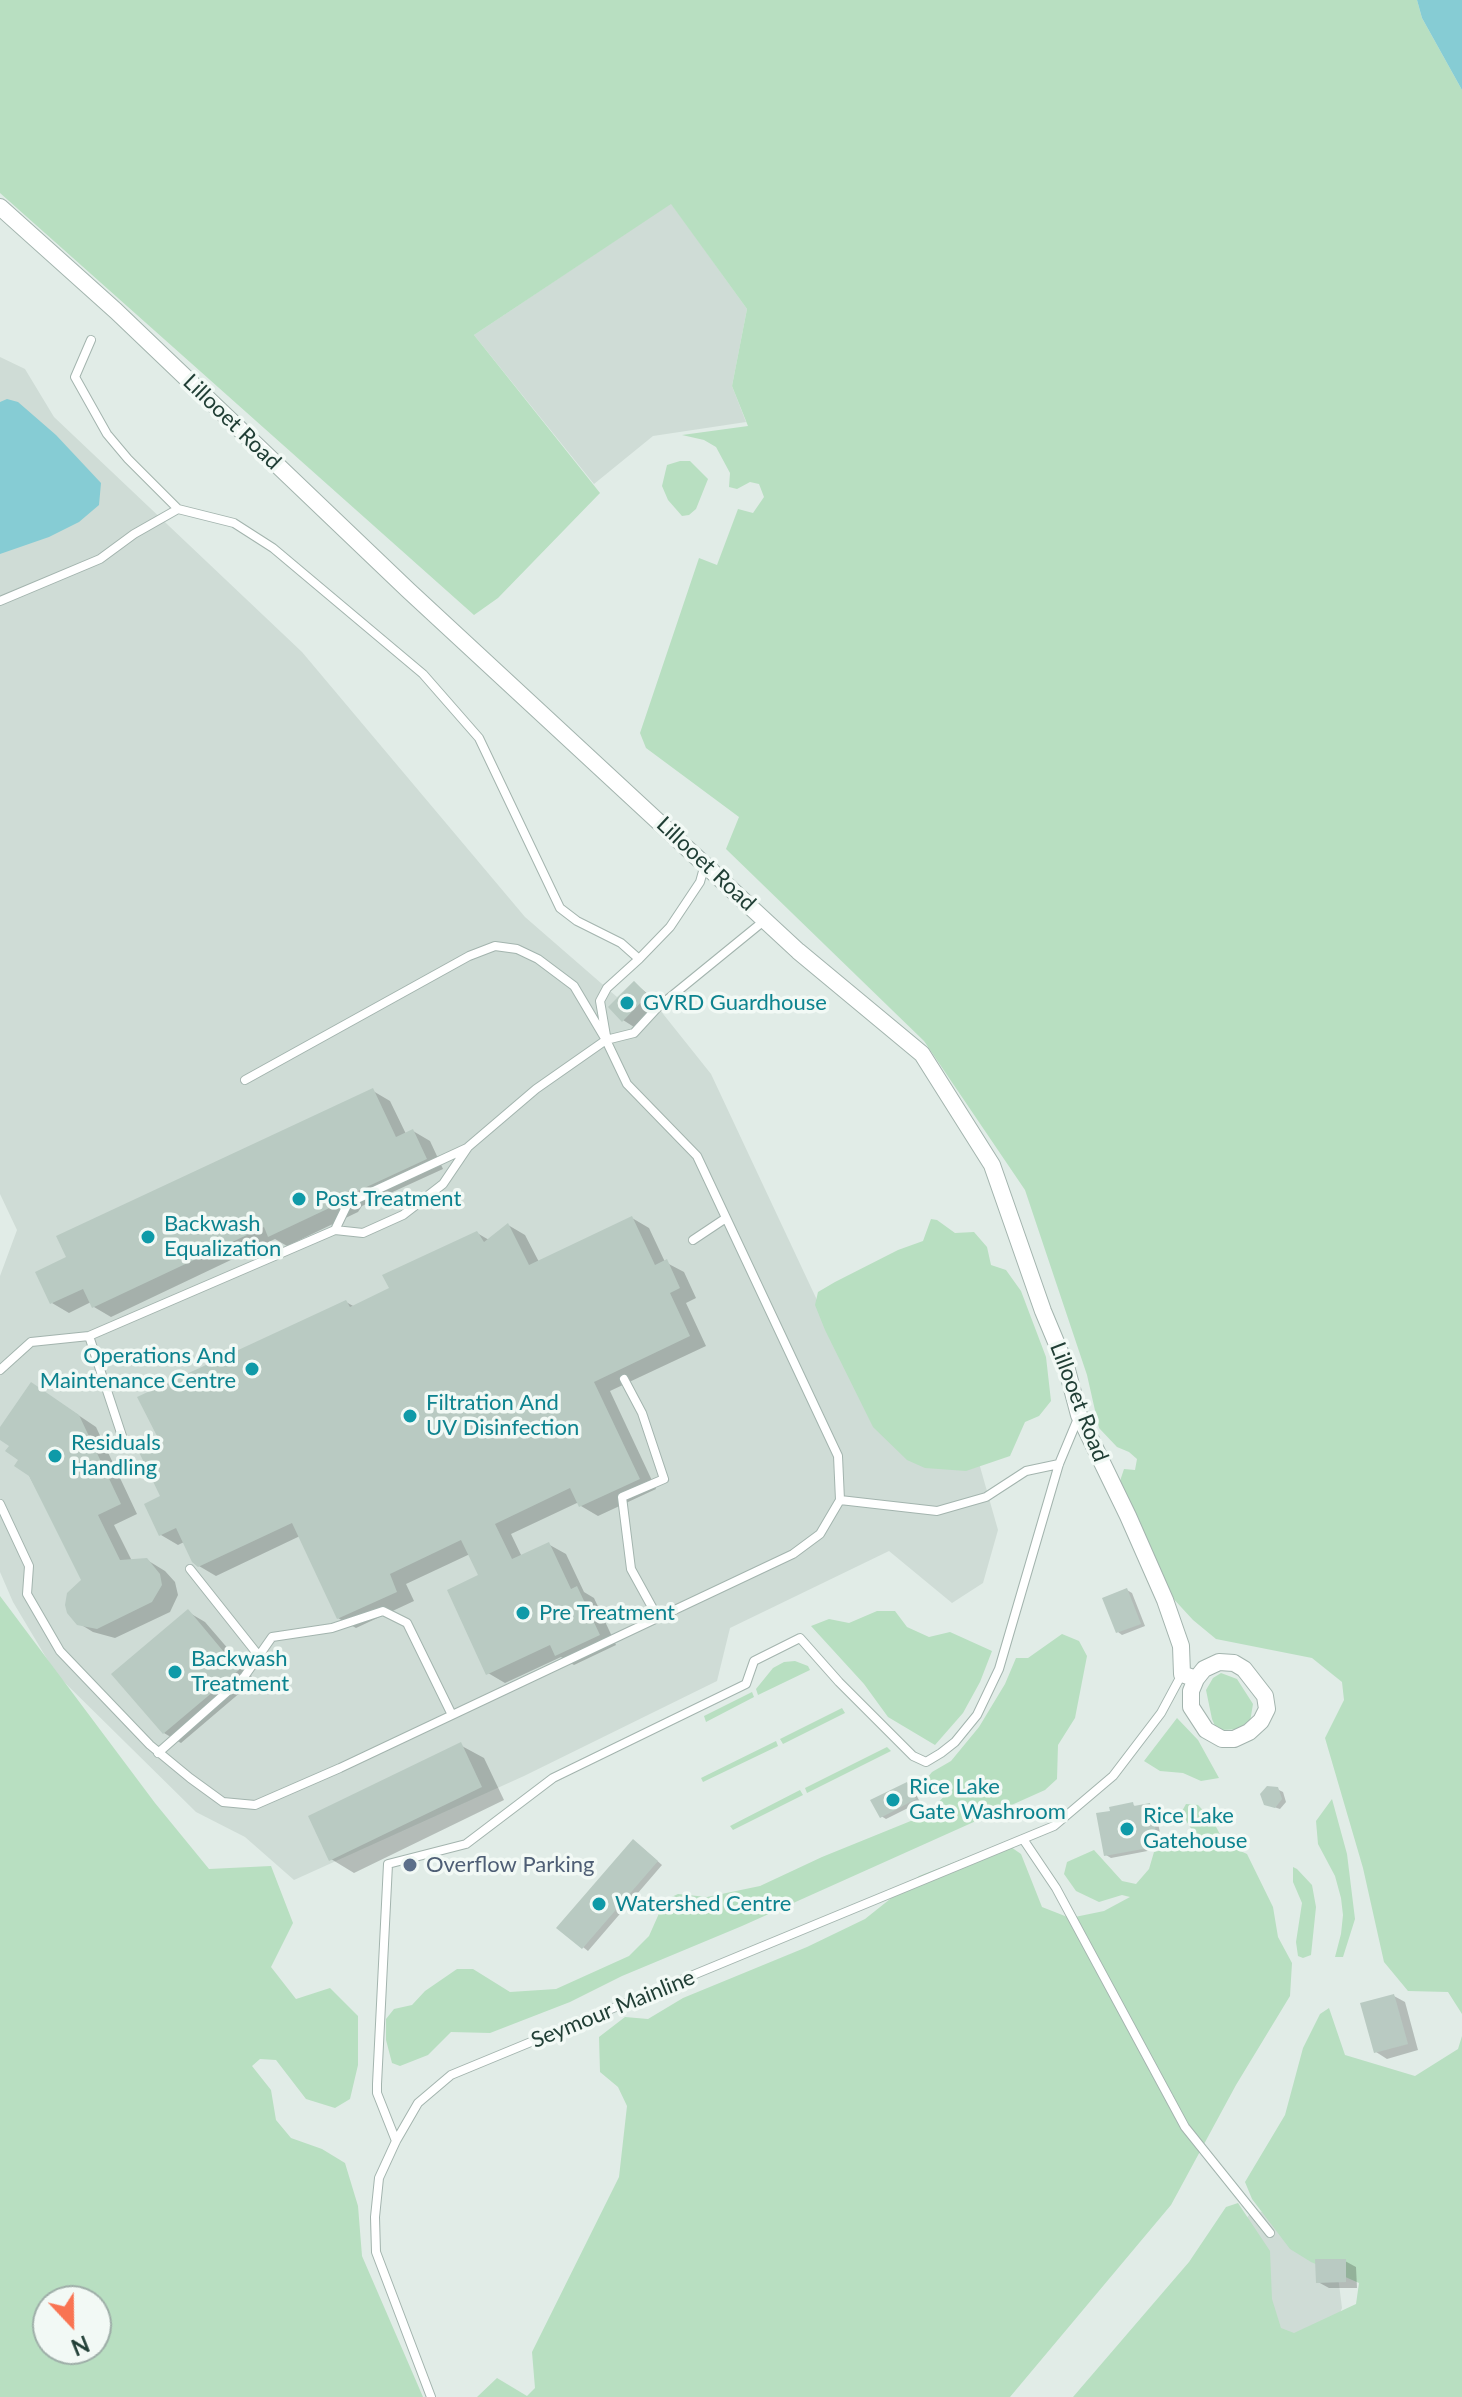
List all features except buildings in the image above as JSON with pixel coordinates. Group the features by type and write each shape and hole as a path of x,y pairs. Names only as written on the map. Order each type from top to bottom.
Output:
{"street":[{"name":"Lillooet Road","path":"0,207 116,311 408,590 798,951 922,1054 992,1165 1043,1311 1066,1366 1079,1415 1165,1600 1189,1676"},
{"path":"1219,1662 1234,1663 1244,1669 1265,1696 1267,1709 1263,1718 1249,1732 1234,1739 1214,1736 1206,1730 1191,1707 1189,1676 1219,1662"}],"lane":[{"path":"91,340 75,377 107,434 128,459 178,509 234,523 273,548 423,674 479,738 560,908 577,921 621,943 639,959"},
{"path":"0,601 100,559 134,534 178,509"},
{"path":"606,1040 600,1001 607,988 639,959 683,909 700,882 706,863"},
{"path":"335,1230 348,1203 468,1147 536,1089 606,1040 634,1033 657,1008 765,919"},
{"path":"0,1504 29,1566 27,1594 60,1651 158,1753 223,1802 255,1805 793,1554 820,1534 840,1500 838,1456 697,1156 627,1084 606,1040 574,986 538,959 517,949 495,946 469,956 245,1080"},
{"path":"0,1370 31,1342 89,1336 335,1230 363,1233 403,1215 443,1184 468,1147"},
{"path":"693,1240 726,1218"},
{"path":"89,1336 122,1436"},
{"path":"624,1379 642,1413 664,1479 622,1497 631,1569 658,1618"},
{"path":"396,2141 377,2093 388,1864 466,1844 553,1778 746,1684 754,1661 800,1638 913,1756 926,1762 941,1753 955,1742 977,1715 999,1669 1059,1464 1079,1415"},
{"path":"840,1500 937,1511 986,1497 1026,1471 1059,1464"},
{"path":"190,1569 259,1656"},
{"path":"158,1753 244,1677 272,1637 332,1628 383,1611 407,1623 452,1715"},
{"name":"Seymour Mainline","path":"431,2397 376,2252 375,2217 379,2178 418,2103 451,2075 1054,1826 1113,1776 1189,1676"},
{"path":"1023,1839 1056,1888 1185,2127 1270,2233"}],"shaded area":[{"path":"671,203 747,309 732,386 746,422 653,436 594,484 474,335"},
{"path":"0,357 25,369 54,417 302,652 525,917 617,997 634,981 648,995 711,1074 824,1315 977,1456 998,1530 983,1583 952,1603 889,1551 730,1628 717,1681 524,1776 294,1880 245,1837 196,1812 56,1674 13,1602 0,1572 0,1276 17,1230 0,1194"},
{"path":"1253,2210 1332,2228 1342,2308 1319,2364 1177,2305"}],"green space":[{"path":"0,0 1417,0 1422,18 1462,90 1462,2014 1448,1992 1408,1991 1384,1962 1363,1868 1325,1738 1344,1700 1342,1682 1312,1658 1216,1639 1170,1595 1120,1481 1124,1469 1135,1470 1137,1459 1117,1447 1099,1428 1087,1375 1025,1190 924,1041 726,849 739,817 646,748 640,733 699,558 717,565 738,509 753,513 764,497 759,484 750,482 737,489 729,487 730,473 716,447 704,440 682,435 748,426 732,386 747,309 671,204 474,335 600,493 498,598 474,615 0,193"},
{"path":"690,461 708,479 696,509 682,516 668,500 662,486 667,465"},
{"path":"931,1219 955,1233 974,1232 987,1247 991,1265 1006,1270 1021,1291 1046,1357 1051,1401 1039,1416 1025,1422 1010,1456 966,1471 925,1468 907,1460 873,1427 815,1305 818,1292 898,1250 923,1241"},
{"path":"0,1596 155,1803 209,1869 271,1866 293,1923 271,1967 296,1999 330,1988 358,2016 358,2065 350,2099 335,2108 306,2099 276,2060 260,2059 252,2066 271,2090 276,2120 291,2138 322,2149 345,2163 358,2206 362,2256 423,2397 0,2397"},
{"path":"877,1611 895,1611 907,1627 929,1637 950,1632 992,1651 963,1713 935,1745 888,1717 864,1684 811,1626 829,1619 849,1623"},
{"path":"1062,1634 1079,1641 1087,1656 1075,1718 1058,1745 1057,1779 1045,1790 742,1926 622,1976 570,2002 490,2033 451,2032 428,2055 400,2066 392,2063 386,2040 386,2019 394,2009 412,2005 425,1991 457,1969 473,1969 510,1992 556,1989 629,1956 649,1936 665,1900 678,1894 707,1897 760,1886 928,1814 946,1794 944,1790 926,1793 922,1789 923,1783 932,1772 951,1761 979,1727 1005,1684 1016,1658 1028,1658"},
{"path":"795,1661 808,1666 810,1670 758,1695 756,1689 773,1668"},
{"path":"1221,1673 1237,1679 1253,1704 1250,1722 1241,1729 1222,1730 1215,1726 1212,1719 1206,1690 1213,1678"},
{"path":"752,1692 754,1697 706,1722 704,1716"},
{"path":"842,1708 845,1713 783,1744 780,1739"},
{"path":"1177,1718 1198,1740 1219,1778 1201,1781 1183,1773 1160,1771 1144,1761"},
{"path":"776,1741 778,1746 703,1782 701,1778"},
{"path":"887,1747 891,1751 807,1793 805,1788"},
{"path":"800,1790 803,1795 733,1830 730,1826"},
{"path":"1332,1799 1347,1854 1355,1919 1343,1957 1335,1957 1343,1915 1341,1898 1335,1876 1318,1844 1316,1821"},
{"path":"1186,1804 1198,1805 1213,1821 1225,1844 1247,1854 1273,1907 1278,1937 1292,1963 1290,1996 1236,2085 1171,2205 1010,2397 477,2397 497,2378 527,2396 535,2388 532,2352 619,2177 627,2106 618,2087 600,2072 599,2037 625,2017 648,2019 683,1998 807,1947 865,1919 919,1876 993,1847 1008,1845 1021,1854 1042,1907 1070,1918 1104,1911 1130,1897 1122,1895 1099,1902 1076,1891 1064,1874 1067,1862 1094,1850 1122,1881 1136,1884 1149,1869 1154,1852 1181,1846 1196,1836 1181,1813"},
{"path":"1293,1867 1312,1885 1316,1907 1311,1955 1303,1958 1298,1956 1296,1942 1302,1903 1293,1882"},
{"path":"1329,2008 1345,2055 1415,2076 1458,2049 1462,2036 1462,2397 1073,2397 1189,2262 1226,2207 1238,2203 1270,2251 1272,2299 1281,2328 1294,2333 1356,2304 1359,2283 1290,2249 1252,2199 1245,2182 1285,2115 1303,2048 1320,2014"}],"water":[{"path":"1417,0 1462,0 1462,90 1422,18"},
{"path":"7,399 18,402 56,435 101,483 99,505 79,522 49,537 0,554 0,402"}],"place":[{"name":"GVRD Guardhouse","path":"627,1003"},
{"name":"Post Treatment","path":"299,1199"},
{"name":"Backwash Equalization","path":"148,1237"},
{"name":"Operations And Maintenance Centre","path":"252,1369"},
{"name":"Filtration And UV Disinfection","path":"410,1416"},
{"name":"Residuals Handling","path":"55,1456"},
{"name":"Pre Treatment","path":"523,1613"},
{"name":"Backwash Treatment","path":"175,1672"},
{"name":"Rice Lake Gate Washroom","path":"893,1800"},
{"name":"Rice Lake Gatehouse","path":"1127,1829"},
{"name":"Overflow Parking","path":"410,1865"},
{"name":"Watershed Centre","path":"599,1904"}]}
